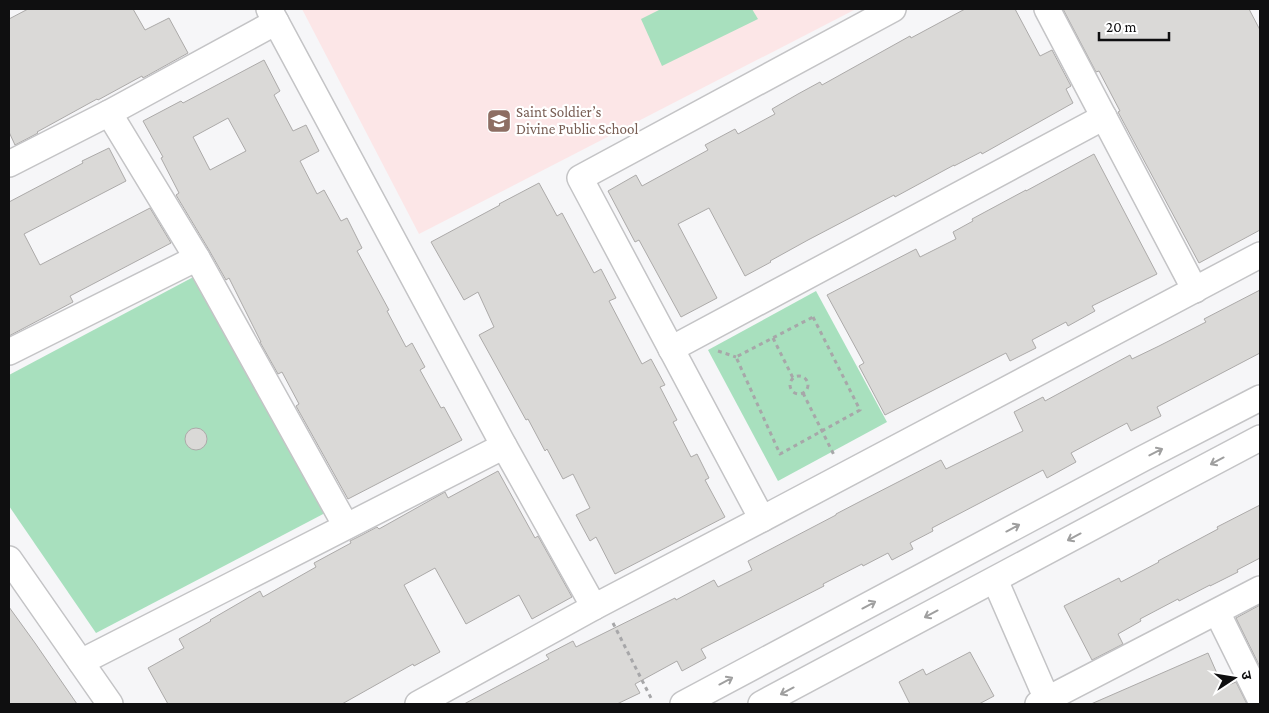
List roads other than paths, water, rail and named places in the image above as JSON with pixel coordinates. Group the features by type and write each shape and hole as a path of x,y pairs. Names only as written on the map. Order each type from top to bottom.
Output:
{"street":[{"path":"762,520 580,178 893,9"},
{"path":"1047,9 1195,290"},
{"path":"9,164 109,113 272,15 504,446 598,605"},
{"path":"109,113 197,258 346,526"},
{"path":"671,349 1104,118"},
{"path":"418,704 598,605 762,520 1260,255"},
{"path":"9,352 197,258"},
{"path":"683,704 1260,398"},
{"path":"761,704 1260,438"},
{"path":"81,662 504,446"},
{"path":"9,558 110,704"},
{"path":"995,580 1045,703 1260,589"},
{"path":"1218,612 1260,699"}],"place":[{"name":"Saint Soldier’s Divine Public School","path":"499,121"}]}
